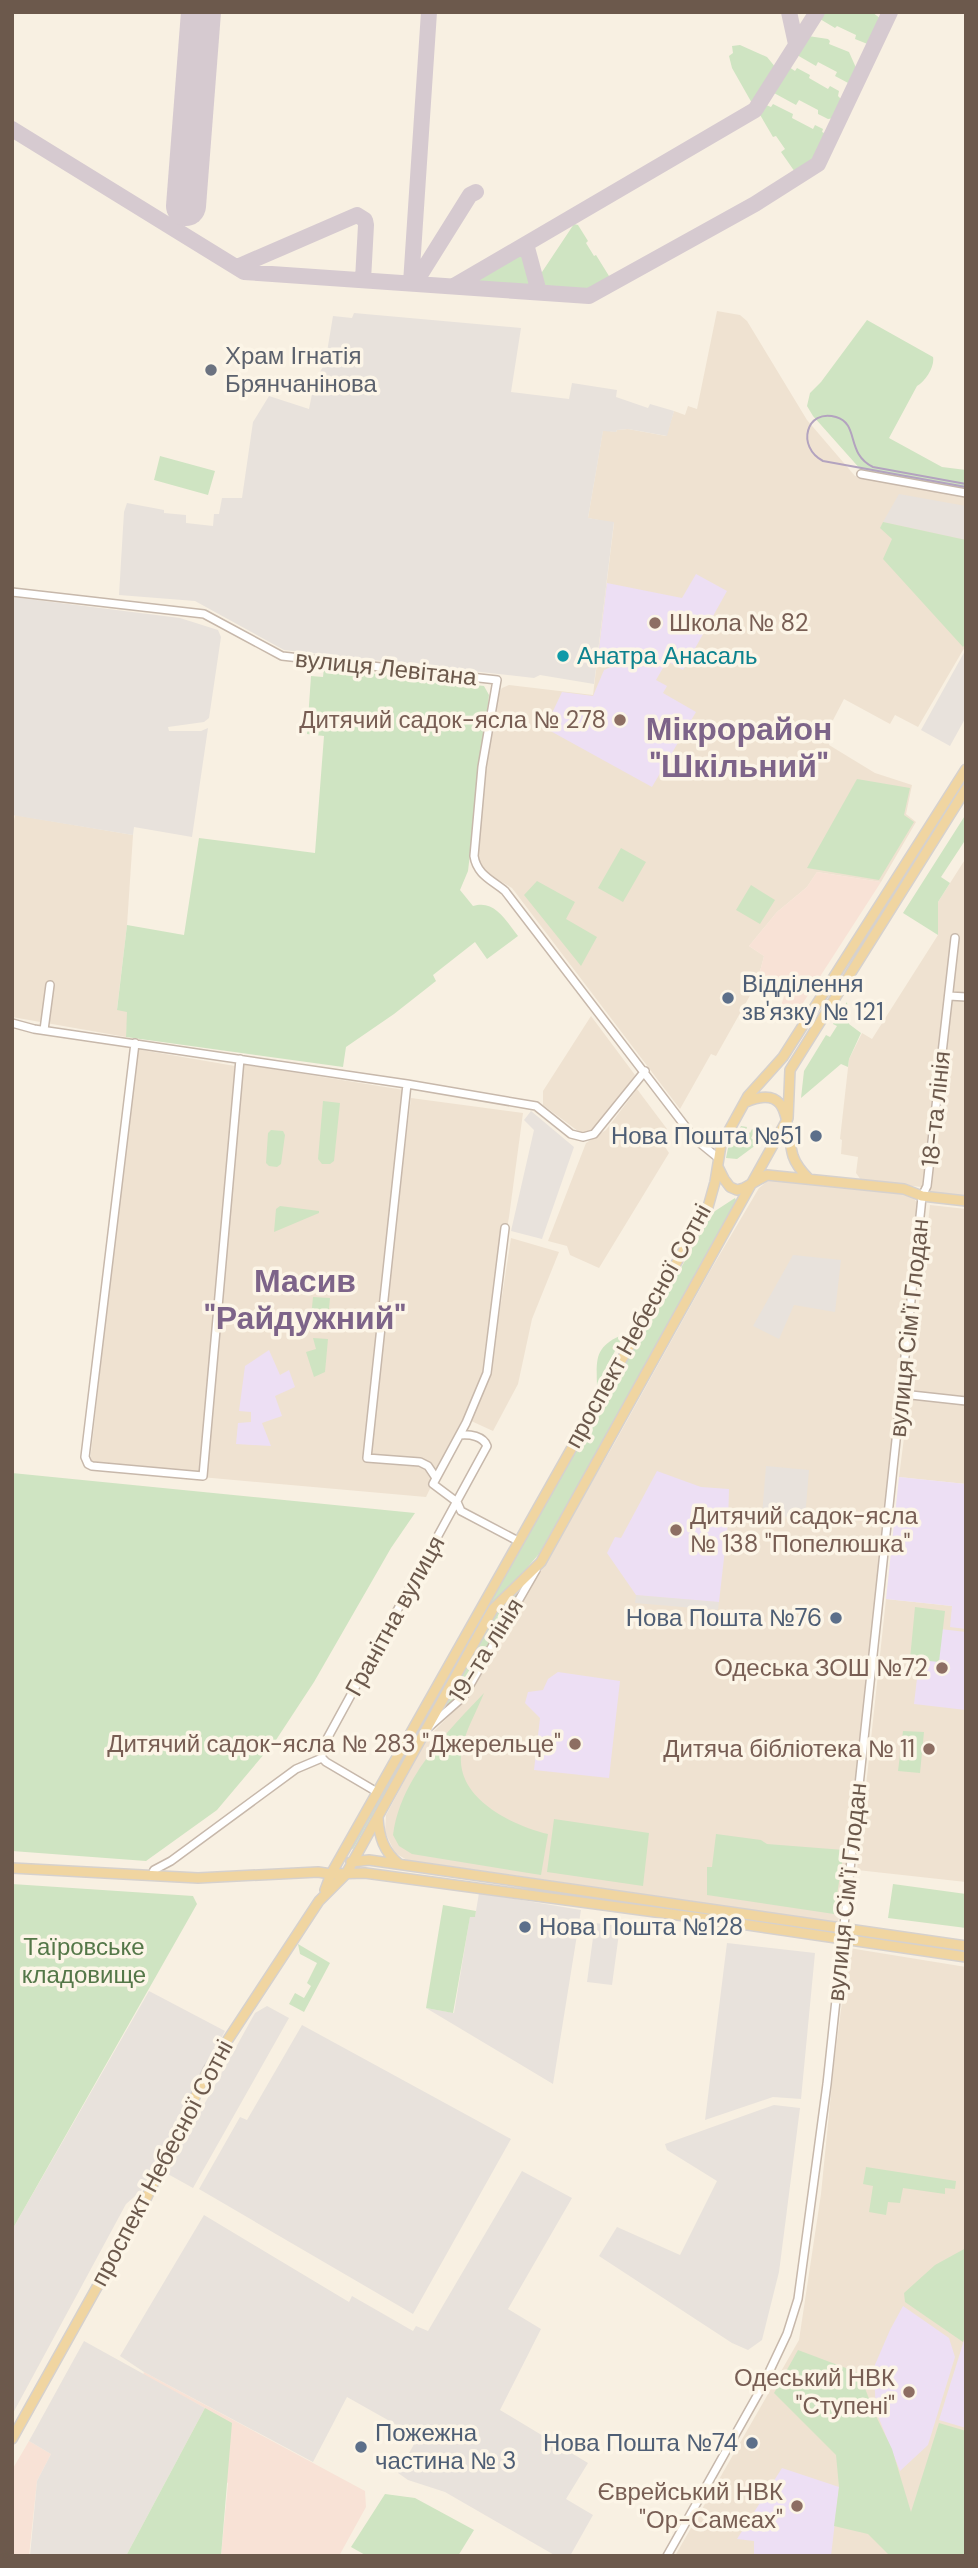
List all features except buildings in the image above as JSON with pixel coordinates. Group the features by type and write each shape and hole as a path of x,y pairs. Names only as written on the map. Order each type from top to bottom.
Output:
{"main road":[{"name":"проспект Небесної Сотні","path":"12,2439 144,2203 208,2070 323,1895 336,1865 708,1207 721,1145 746,1102 783,1058 966,769"},
{"name":"проспект Небесної Сотні","path":"323,1895 346,1874 354,1861 423,1732 494,1609 541,1562 788,1118 790,1070 966,789"},
{"path":"936,817 945,822"},
{"path":"746,1102 758,1097 776,1101 783,1108 788,1118 792,1153 800,1170 809,1179"},
{"name":"вулиця Левітана","path":"717,1161 730,1186 740,1190 767,1175 904,1189 922,1196 966,1201"},
{"path":"378,1816 384,1846 390,1857 400,1865"},
{"path":"318,1872 336,1865 369,1860 966,1946"},
{"path":"12,1868 198,1878 365,1872 966,1957"}],"street":[{"path":"861,474 966,493"},
{"name":"вулиця Левітана","path":"12,592 204,614 282,656 497,680 482,767 474,856 476,866 484,877 505,891 695,1139 717,1161"},
{"name":"18-та лінія","path":"922,1196 928,1186 955,938"},
{"path":"44,1030 50,985"},
{"path":"949,996 966,997"},
{"path":"12,1023 536,1106 571,1134 583,1137 594,1133 645,1072"},
{"path":"135,1043 85,1457 92,1466 203,1476 240,1059"},
{"path":"407,1084 367,1458 425,1464 436,1478"},
{"name":"вулиця Сім'ї Глодан","path":"667,2556 762,2387 787,2334 799,2299 821,2135 922,1196"},
{"path":"505,1228 487,1370 460,1435 433,1484 457,1502 461,1511 518,1541"},
{"path":"902,1394 966,1401"},
{"name":"Гранітна вулиця","path":"322,1758 323,1748 487,1446 484,1440 470,1434 460,1435"},
{"name":"19-та лінія","path":"423,1732 463,1697 541,1562"},
{"path":"152,1876 154,1870 296,1769 322,1758 377,1793"}],"shaded area":[{"path":"717,311 740,315 747,321 807,420 855,476 966,496 966,645 918,727 895,715 890,724 844,699 831,724 829,745 875,773 912,785 906,814 916,822 881,882 817,872 807,887 777,912 749,946 764,956 757,983 716,1056 711,1054 680,1109 512,888 485,872 476,856 485,766 502,688 509,685 593,695 614,523 588,518 603,430 616,432 628,429 666,436 674,411 685,415 688,406 697,409"},
{"path":"354,313 521,328 511,392 569,399 572,383 617,390 616,397 648,408 650,404 674,411 667,436 628,429 603,431 588,518 614,522 594,684 540,675 534,678 284,650 195,601 119,595 124,512 127,503 164,510 164,513 186,515 186,523 213,526 214,514 219,514 222,498 242,498 253,422 269,396 309,409 315,379 325,364 333,316 352,318"},
{"path":"899,494 966,506 966,540 883,522"},
{"path":"696,574 727,591 683,670 667,661 656,680 667,686 663,693 696,712 652,787 545,728 562,692 593,696 604,670 622,662 599,649 607,583 682,598"},
{"path":"12,597 180,618 218,630 221,637 209,718 204,722 168,727 169,731 201,731 208,728 192,837 134,827 133,835 12,815"},
{"path":"966,649 966,717 950,746 921,730"},
{"path":"15,815 133,835 127,925 117,1009 128,1011 126,1037 12,1017 12,832"},
{"path":"966,858 966,1199 933,1194 921,1187 861,1180 856,1173 858,1157 841,1154 840,1139 849,1059 862,1033 872,1039 938,935 938,902"},
{"path":"817,872 881,882 792,1020 779,1011 785,994 757,983 764,956 749,946 777,912 807,887"},
{"path":"591,1016 635,1075 594,1130 582,1134 543,1105 543,1091"},
{"path":"136,1049 235,1066 203,1450 241,1064 404,1090 398,1202 411,1098 523,1113 509,1217 485,1355 487,1370 426,1497 201,1477 90,1462"},
{"path":"637,1089 667,1129 660,1139 669,1153 599,1268 570,1255 567,1246 548,1241 586,1143 606,1130"},
{"path":"531,1111 574,1147 542,1239 511,1231 534,1130 524,1120"},
{"path":"770,1179 910,1193 917,1203 841,1915 837,1922 407,1860 395,1853 385,1832 386,1815 428,1737 466,1699 614,1444 710,1271 759,1188"},
{"path":"930,1205 966,1209 966,1399 909,1393"},
{"path":"511,1238 559,1252 532,1319 518,1384 493,1431 469,1420 490,1374"},
{"path":"793,1255 841,1260 835,1312 794,1305 779,1339 753,1326"},
{"path":"269,1350 280,1375 289,1370 295,1387 275,1396 282,1416 262,1423 271,1446 236,1444 238,1423 251,1422 251,1412 239,1411 245,1366"},
{"path":"909,1398 966,1404 966,1484 899,1477"},
{"path":"766,1466 809,1470 805,1518 762,1515"},
{"name":"Дитячий садок-ясла № 138 \"Попелюшка\"","path":"657,1471 701,1487 729,1489 719,1602 636,1595 607,1553 615,1537 621,1538"},
{"path":"899,1477 966,1484 966,1629 950,1627 952,1606 886,1599"},
{"path":"636,1595 719,1602 718,1610 635,1603"},
{"path":"886,1599 952,1606 966,1629 966,1882 857,1870"},
{"name":"Одеська ЗОШ №72","path":"923,1627 966,1632 966,1710 914,1704"},
{"name":"Дитячий садок-ясла № 283 \"Джерельце\"","path":"558,1672 620,1681 609,1778 534,1770 540,1718 525,1703 528,1692 543,1690 548,1679"},
{"path":"479,1893 581,1910 553,2084 426,2008 454,2013 470,1916 475,1917"},
{"path":"595,1923 620,1926 612,1985 587,1982"},
{"path":"727,1943 815,1953 801,2099 773,2097 705,2120"},
{"path":"849,1948 966,1967 966,2556 675,2556 799,2340 821,2194"},
{"path":"149,1991 225,2031 141,2191 126,2204 12,2415 12,2230"},
{"path":"267,2006 289,2018 193,2188 166,2173 255,2013"},
{"path":"302,2025 511,2139 413,2314 199,2189 240,2117 247,2120"},
{"path":"774,2105 800,2108 779,2272 762,2340 748,2350 732,2343 599,2256 617,2227 680,2255 717,2181 667,2150 665,2144"},
{"path":"522,2171 572,2198 508,2309 541,2329 500,2410 588,2463 566,2499 593,2515 570,2556 556,2556 445,2492 408,2480 398,2473 418,2437 347,2397 313,2462 144,2372 120,2356 204,2215 349,2302 352,2296 413,2331 416,2326 428,2331"},
{"name":"Одеський НВК \"Ступені\"","path":"903,2306 949,2338 955,2357 928,2445 900,2471 876,2411 874,2367"},
{"path":"966,2334 966,2428 939,2420"},
{"path":"84,2341 205,2408 126,2556 30,2556 37,2481 51,2454 29,2441"},
{"path":"144,2372 365,2491 366,2507 339,2556 221,2556 228,2483 179,2457 205,2408 143,2375"},
{"path":"29,2441 51,2454 37,2481 29,2556 12,2556 12,2470"},
{"name":"Єврейський НВК \"Ор-Самєах\"","path":"782,2468 839,2487 831,2556 754,2556 754,2541 737,2539"}],"green space":[{"path":"824,12 872,12 881,19 881,23 870,45 855,39 856,35 837,26 835,28 820,19"},
{"path":"808,36 828,39 829,44 849,52 857,70 850,84 835,76 837,72 818,62 816,66 797,55"},
{"path":"740,45 767,57 776,68 753,105 732,68 729,56 733,53 732,46"},
{"path":"789,67 810,75 809,78 828,89 830,86 839,91 838,96 843,101 835,118 828,119 799,100 796,105 774,93"},
{"path":"773,104 793,114 792,118 813,129 815,125 823,129 822,132 826,134 814,160 795,172 781,152 785,149 776,136 773,137 759,113 766,105 771,107"},
{"path":"574,224 578,225 588,241 586,243 609,276 608,281 584,290 544,288 542,272"},
{"path":"523,253 530,285 475,282 475,281"},
{"path":"867,320 933,357 929,373 917,386 889,438 942,467 966,470 966,491 862,471 807,406 810,393"},
{"path":"160,456 215,471 208,495 154,480"},
{"path":"883,522 966,540 966,643 963,647 883,559 892,539 880,528"},
{"path":"324,668 484,686 489,695 468,871 460,890 473,906 494,908 518,936 487,959 475,942 433,975 436,981 346,1047 343,1067 126,1037 127,1012 117,1010 127,925 184,935 199,838 315,853 324,736 307,734 311,676 323,677"},
{"path":"857,779 910,788 904,815 914,822 879,880 807,868"},
{"path":"966,814 966,839 941,877 950,883 938,902 938,935 903,913"},
{"path":"621,848 646,862 623,902 598,888"},
{"path":"537,881 575,902 566,919 597,937 581,966 524,895"},
{"path":"751,885 775,900 760,924 736,910"},
{"path":"847,1002 849,1024 861,1033 848,1067 841,1064 801,1098 804,1071 826,1035 830,1037 837,1026 833,1024"},
{"path":"323,1101 340,1103 334,1161 330,1164 322,1164 318,1159"},
{"path":"741,1126 747,1127 746,1130 750,1133 752,1129 755,1131 751,1138 755,1141 764,1136 737,1159 726,1158 728,1148"},
{"path":"271,1130 283,1131 285,1135 281,1164 277,1167 266,1163 268,1133"},
{"path":"735,1198 737,1202 733,1210 539,1554 486,1615 353,1849 351,1848 662,1296 669,1289 712,1213"},
{"path":"280,1206 319,1213 274,1232 276,1209"},
{"path":"313,1297 330,1298 327,1330 310,1328"},
{"path":"624,1334 597,1385 600,1353 608,1343"},
{"path":"313,1338 328,1339 325,1372 314,1377 306,1352 316,1349"},
{"path":"12,1473 415,1513 391,1548 314,1682 276,1740 217,1810 146,1861 12,1851"},
{"path":"517,1590 519,1591 460,1695 439,1715 489,1622"},
{"path":"915,1607 945,1611 939,1662 910,1659"},
{"path":"484,1693 468,1728 461,1766 475,1795 487,1806 518,1824 548,1834 541,1875 412,1854 399,1846 393,1835 397,1814 415,1776 440,1741"},
{"path":"903,1731 924,1732 920,1773 898,1771"},
{"path":"554,1819 649,1833 643,1886 547,1872"},
{"path":"716,1834 761,1840 767,1844 844,1850 834,1914 707,1895 707,1867 712,1867"},
{"name":"Таїровське кладовище","path":"12,1884 193,1896 197,1904 12,2230"},
{"path":"893,1884 966,1894 966,1928 888,1918"},
{"path":"443,1905 476,1911 475,1917 470,1917 453,2013 426,2008"},
{"path":"298,1944 330,1963 304,2012 289,2004 295,1993 304,1998 311,1986 307,1983 317,1963 300,1954"},
{"path":"866,2167 956,2181 955,2189 945,2188 945,2194 903,2188 900,2203 888,2202 886,2215 869,2212 873,2186 863,2184"},
{"path":"966,2248 966,2334 963,2342 905,2302 904,2293 935,2265"},
{"path":"798,2350 859,2373 892,2449 911,2512 939,2423 966,2431 966,2556 890,2556 868,2534 834,2526 839,2487 836,2455 774,2393"},
{"path":"205,2408 232,2423 221,2556 126,2556"},
{"path":"385,2494 415,2498 474,2530 458,2556 367,2556 351,2547"}],"taxiway":[{"path":"411,283 429,12"},
{"path":"789,12 796,44"},
{"path":"454,286 755,110 817,12"},
{"path":"12,129 244,272 589,296 755,204 818,164 890,12"},
{"path":"415,283 470,195 476,192"},
{"path":"237,267 357,215 365,220 366,225 363,280"},
{"path":"526,244 539,292"}],"runway":[{"path":"186,206 201,12"}],"tram line":[{"path":"966,484 873,467 859,454 848,426 836,417 818,418 808,430 809,447 823,461 966,487"}],"place":[{"name":"Храм Ігнатія Брянчанінова","path":"211,370"},
{"name":"Школа № 82","path":"655,623"},
{"name":"Анатра Анасаль","path":"563,656"},
{"name":"Дитячий садок-ясла № 278","path":"620,720"},
{"name":"Відділення зв'язку № 121","path":"728,998"},
{"name":"Нова Пошта №51","path":"816,1136"},
{"name":"Дитячий садок-ясла № 138 \"Попелюшка\"","path":"676,1530"},
{"name":"Нова Пошта №76","path":"836,1618"},
{"name":"Одеська ЗОШ №72","path":"942,1668"},
{"name":"Дитячий садок-ясла № 283 \"Джерельце\"","path":"575,1744"},
{"name":"Дитяча бібліотека № 11","path":"929,1749"},
{"name":"Нова Пошта №128","path":"525,1927"},
{"name":"Одеський НВК \"Ступені\"","path":"909,2392"},
{"name":"Нова Пошта №74","path":"752,2443"},
{"name":"Пожежна частина № 3","path":"361,2447"},
{"name":"Єврейський НВК \"Ор-Самєах\"","path":"797,2506"}],"district":[{"name":"Мікрорайон \"Шкільний\"","path":"739,748"},
{"name":"Масив \"Райдужний\"","path":"305,1300"}]}
